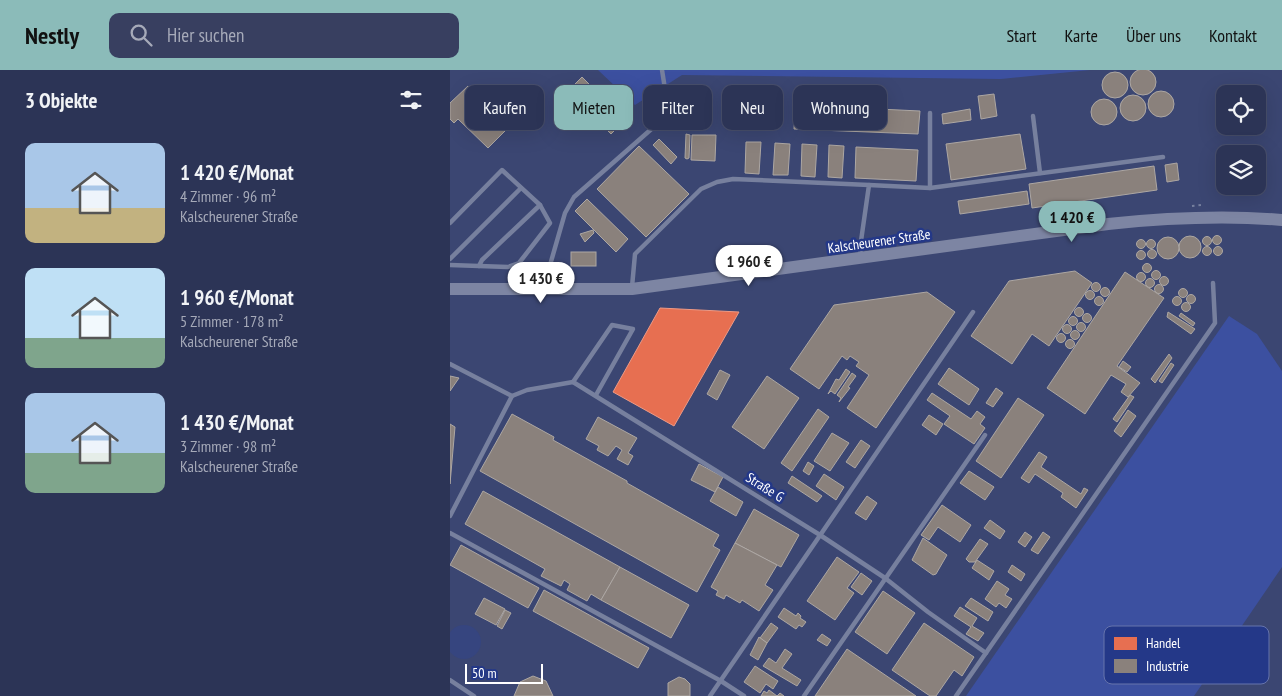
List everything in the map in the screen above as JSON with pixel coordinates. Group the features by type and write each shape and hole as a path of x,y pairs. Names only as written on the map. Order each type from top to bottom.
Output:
{"main road":[{"name":"Kalscheurener Straße","path":"450,289 632,289 1108,224 1170,218 1249,217 1282,220"}],"lane":[{"path":"542,290 565,213 574,197 664,118 665,88 662,70"},
{"path":"930,113 930,188"},
{"path":"1033,116 1040,173"},
{"path":"632,289 635,254 701,189 717,182 733,179 930,188 1163,157"},
{"path":"450,222 502,170 540,206 550,223 519,263 508,267 450,265"},
{"path":"862,258 860,248 869,185"},
{"path":"450,259 520,188"},
{"path":"479,266 482,260 540,206"},
{"path":"956,696 1214,323 1213,283"},
{"path":"710,696 973,312"},
{"path":"450,516 512,396 573,382 612,325 633,330 596,395"},
{"path":"450,364 512,396"},
{"name":"Straße G","path":"573,382 820,535 885,578 928,612 986,653"},
{"path":"804,696 985,435"},
{"path":"450,533 721,681 744,696"},
{"path":"450,680 474,696"}],"shaded area":[{"path":"598,70 1090,70 1001,79 682,75 666,85 643,85 643,100 635,105 633,103 633,85 614,85"},
{"path":"1229,316 1257,334 1282,371 1282,567 1242,626 1104,626 1104,684 1202,684 1194,696 966,696"},
{"path":"458,626 470,626 480,636 480,648 470,658 458,658 450,651 450,633"}],"building: Handel":[{"path":"660,308 739,312 674,426 613,392"}],"building: Industrie":[{"path":"1143,69 1152,73 1156,82 1152,91 1143,95 1134,91 1130,82 1134,73"},
{"path":"1115,72 1124,76 1128,85 1124,94 1115,98 1106,94 1102,85 1106,76"},
{"path":"582,77 590,85 574,85"},
{"path":"465,89 465,126 458,119 454,123 450,119 450,103"},
{"path":"1161,91 1170,95 1174,104 1170,113 1161,117 1152,113 1148,104 1152,95"},
{"path":"994,94 997,116 981,119 978,96"},
{"path":"1133,95 1142,99 1146,108 1142,117 1133,121 1124,117 1120,108 1124,99"},
{"path":"1104,99 1113,103 1117,112 1113,121 1104,125 1095,121 1091,112 1095,103"},
{"path":"887,109 920,111 918,134 819,130 887,130"},
{"path":"970,109 971,120 943,124 942,114"},
{"path":"469,130 506,130 488,148"},
{"path":"607,130 615,130 611,134"},
{"path":"686,134 690,135 689,158 687,159 685,158"},
{"path":"1020,134 1026,169 951,180 946,144"},
{"path":"692,135 716,135 715,161 691,160"},
{"path":"659,139 677,157 671,164 653,145"},
{"path":"746,142 761,142 759,174 745,173"},
{"path":"775,143 790,144 788,175 773,175"},
{"path":"802,144 817,145 815,177 801,176"},
{"path":"829,145 844,146 842,178 828,177"},
{"path":"639,146 689,194 646,237 597,189"},
{"path":"856,147 918,150 916,181 855,178"},
{"path":"1177,163 1179,180 1167,182 1165,165"},
{"path":"1154,166 1157,190 1032,208 1029,184"},
{"path":"1027,191 1029,204 960,214 958,201"},
{"path":"587,199 628,239 616,252 575,211"},
{"path":"593,230 594,233 585,242 580,234"},
{"path":"1217,235 1222,240 1217,245 1212,240"},
{"path":"1190,236 1198,239 1201,247 1198,255 1190,258 1182,255 1179,247 1182,239"},
{"path":"1207,236 1212,241 1207,246 1202,241"},
{"path":"1168,237 1178,244 1179,248 1172,258 1168,259 1158,252 1157,248 1164,238"},
{"path":"1141,239 1146,244 1141,249 1136,244"},
{"path":"1151,239 1156,244 1151,249 1146,244"},
{"path":"1207,246 1212,251 1207,256 1202,251"},
{"path":"1218,246 1223,251 1218,256 1213,251"},
{"path":"1152,249 1157,254 1152,259 1147,254"},
{"path":"1141,250 1146,255 1141,260 1136,255"},
{"path":"571,252 596,252 596,266 571,266"},
{"path":"1147,263 1152,268 1147,273 1142,268"},
{"path":"1156,270 1161,275 1156,280 1151,275"},
{"path":"1075,271 1092,283 1049,346 1032,334 1012,364 971,336 1009,281"},
{"path":"1125,272 1164,298 1117,366 1140,383 1128,397 1121,392 1126,384 1111,375 1085,414 1047,388"},
{"path":"1141,272 1146,277 1141,282 1136,277"},
{"path":"1164,276 1169,281 1164,286 1159,281"},
{"path":"1150,278 1155,283 1150,288 1145,283"},
{"path":"1096,282 1101,287 1096,292 1091,287"},
{"path":"1159,284 1164,289 1159,294 1154,289"},
{"path":"1105,287 1110,292 1105,297 1100,292"},
{"path":"1183,288 1188,293 1183,298 1178,293"},
{"path":"1090,290 1095,295 1090,300 1085,295"},
{"path":"927,292 955,312 876,428 847,408 869,375 856,366 859,362 850,356 847,360 842,356 819,389 790,369 834,305"},
{"path":"1191,294 1196,299 1191,304 1186,299"},
{"path":"1099,296 1104,301 1099,306 1094,301"},
{"path":"1177,296 1182,301 1177,306 1172,301"},
{"path":"1186,302 1191,307 1186,312 1181,307"},
{"path":"1079,307 1084,312 1079,317 1074,312"},
{"path":"1168,312 1195,329 1191,334 1167,317"},
{"path":"1087,313 1092,318 1087,323 1082,318"},
{"path":"1181,313 1195,323 1193,326 1179,316"},
{"path":"1073,316 1078,321 1073,326 1068,321"},
{"path":"1081,322 1086,327 1081,332 1076,327"},
{"path":"1067,324 1072,329 1067,334 1062,329"},
{"path":"1075,330 1080,335 1075,340 1070,335"},
{"path":"1061,333 1066,338 1061,343 1056,338"},
{"path":"1070,339 1075,344 1070,349 1065,344"},
{"path":"1169,354 1172,358 1155,383 1151,379"},
{"path":"1123,361 1131,367 1127,372 1119,367"},
{"path":"1171,363 1174,365 1162,383 1159,381"},
{"path":"949,368 979,389 969,405 938,384"},
{"path":"846,369 850,372 835,394 831,391 828,394 836,379 839,380"},
{"path":"720,370 730,375 717,400 707,394"},
{"path":"852,373 856,376 848,387 850,388 839,402 841,398 837,395"},
{"path":"450,376 459,378 450,391"},
{"path":"767,376 799,398 764,449 732,427"},
{"path":"996,388 1003,393 993,407 986,403"},
{"path":"932,393 971,419 977,411 985,417 980,424 985,428 974,444 944,424 950,416 927,400"},
{"path":"1130,395 1134,397 1117,422 1113,419"},
{"path":"1018,398 1044,415 1001,478 976,461"},
{"path":"818,409 829,417 792,471 781,463"},
{"path":"1128,410 1136,416 1121,437 1114,431"},
{"path":"512,414 554,437 553,440 719,535 713,546 720,550 697,592 480,471"},
{"path":"929,415 943,424 936,435 922,425"},
{"path":"598,417 637,438 628,453 633,456 628,465 617,459 622,450 616,446 608,456 597,450 599,446 586,439"},
{"path":"450,424 455,427 450,484"},
{"path":"832,433 849,443 830,471 814,461"},
{"path":"861,440 870,446 855,468 846,462"},
{"path":"1039,452 1047,457 1041,467 1081,494 1084,488 1088,490 1076,508 1061,497 1063,493 1035,474 1029,483 1021,478"},
{"path":"808,462 814,466 809,475 803,471"},
{"path":"699,464 723,477 715,492 691,480"},
{"path":"969,471 994,487 985,500 960,483"},
{"path":"824,474 844,487 836,500 816,486"},
{"path":"792,476 822,496 817,502 788,483"},
{"path":"718,487 743,502 736,516 710,501"},
{"path":"483,491 620,567 601,600 591,594 587,601 567,590 570,584 564,580 561,586 541,576 545,569 465,524"},
{"path":"867,496 877,503 866,520 855,513"},
{"path":"942,505 971,525 960,542 938,527 929,540 921,535"},
{"path":"754,509 799,535 781,567 735,543"},
{"path":"990,520 1005,531 1000,539 984,528"},
{"path":"1025,532 1032,537 1025,547 1018,542"},
{"path":"1043,532 1050,537 1038,554 1031,550"},
{"path":"923,538 947,555 936,574 933,575 912,560"},
{"path":"980,539 988,544 975,562 969,562 966,559"},
{"path":"735,543 777,565 765,585 773,590 759,611 742,600 740,603 726,595 724,599 716,595 718,591 711,587"},
{"path":"461,545 539,588 528,608 450,565"},
{"path":"837,557 859,572 847,588 854,593 835,620 807,601"},
{"path":"977,560 994,571 989,580 972,568"},
{"path":"1012,565 1025,574 1021,581 1008,572"},
{"path":"620,567 689,605 671,638 601,600"},
{"path":"861,573 872,581 862,595 851,587"},
{"path":"997,581 1009,589 1005,595 1012,599 1006,608 999,603 996,607 985,599"},
{"path":"544,590 649,648 638,668 533,611"},
{"path":"883,591 915,613 887,654 855,632"},
{"path":"484,598 505,609 496,625 475,614"},
{"path":"971,598 993,612 988,621 965,606"},
{"path":"960,607 977,618 972,626 984,633 978,641 966,634 971,627 954,616"},
{"path":"784,608 796,616 798,613 801,616 800,618 806,622 802,627 799,625 796,629 778,617"},
{"path":"505,610 511,613 502,629 497,626"},
{"path":"771,623 778,628 767,643 760,638"},
{"path":"924,623 974,657 962,676 954,670 936,696 930,696 892,670"},
{"path":"822,634 831,640 827,646 817,640"},
{"path":"759,637 767,643 758,660 750,655"},
{"path":"785,649 792,654 782,668 801,680 797,686 763,666 769,658 776,663"},
{"path":"847,649 916,696 815,696"},
{"path":"755,666 778,681 773,689 766,684 760,693 744,682"},
{"path":"533,676 546,681 553,696 514,696 520,682"},
{"path":"679,677 685,679 690,684 690,696 668,696 668,683"},
{"path":"769,690 777,696 761,696 764,691 767,693"}]}
